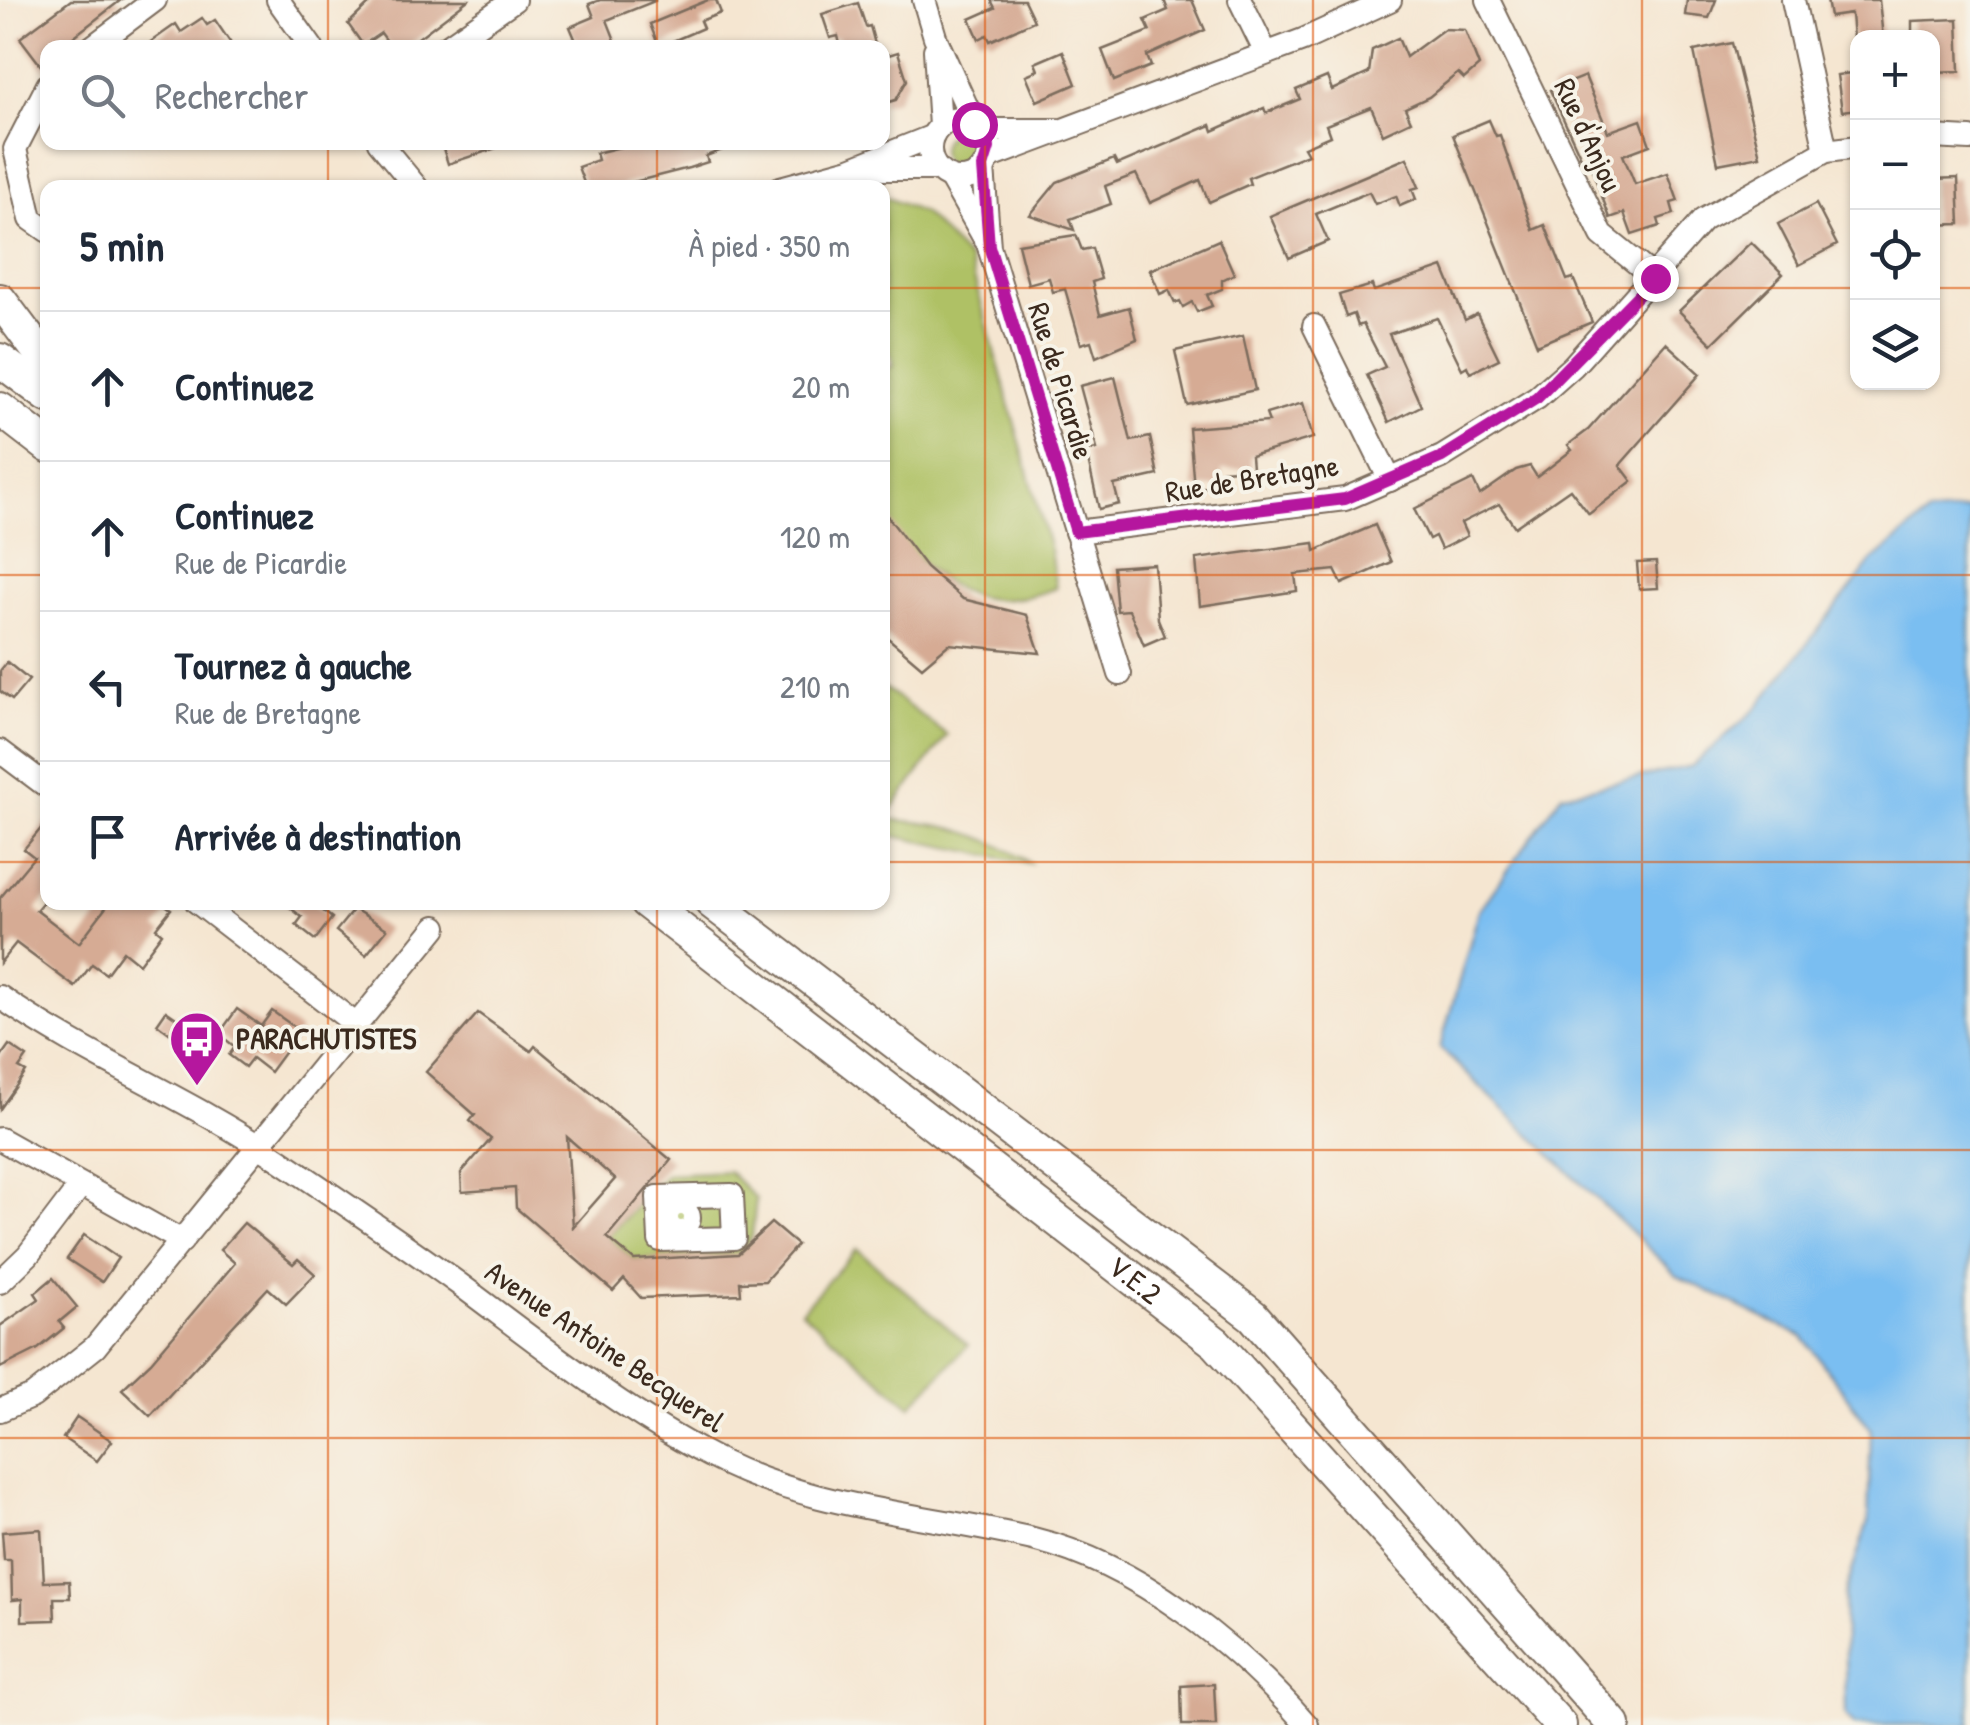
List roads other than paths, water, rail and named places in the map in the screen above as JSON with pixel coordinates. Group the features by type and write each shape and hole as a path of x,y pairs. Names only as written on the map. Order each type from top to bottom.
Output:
{"highway":[{"path":"0,300 40,353"},
{"path":"0,360 40,390"},
{"path":"0,410 40,442"},
{"path":"0,428 40,446"},
{"name":"V.E.2","path":"656,910 1216,1344 1560,1725"},
{"name":"V.E.2","path":"721,910 1253,1316 1614,1725"}],"street":[{"path":"102,40 155,0"},
{"path":"278,0 306,40"},
{"path":"456,40 514,0"},
{"path":"924,0 934,37 978,126 988,138 986,163"},
{"path":"1240,0 1266,53"},
{"path":"850,169 944,173 965,178 986,163 1059,130 1266,53 1390,0"},
{"name":"Rue d'Anjou","path":"1488,0 1602,235 1655,278"},
{"path":"1793,0 1826,151"},
{"path":"934,37 937,131 930,153 944,173"},
{"path":"40,101 15,149 31,219 40,226"},
{"path":"809,180 850,169 957,120 978,126 1059,130"},
{"path":"1940,138 1970,139"},
{"name":"Rue de Bretagne","path":"1076,532 1345,499 1442,457 1537,398 1655,278 1702,220 1826,151 1850,148"},
{"path":"386,150 411,180"},
{"name":"Rue de Picardie","path":"986,163 989,246"},
{"name":"Rue de Picardie","path":"944,173 989,246 1120,674"},
{"path":"1314,326 1390,480"},
{"path":"0,751 40,781"},
{"path":"207,910 354,1023"},
{"path":"0,1410 69,1372 261,1148 318,1078 354,1023 436,927"},
{"name":"Avenue Antoine Becquerel","path":"0,997 261,1148 414,1251 587,1379 710,1456 800,1494 867,1511 1036,1540 1104,1568 1159,1597 1220,1639 1307,1725"},
{"path":"0,1139 182,1242"},
{"path":"0,1282 28,1255 81,1184"},
{"path":"678,1218 718,1217 678,1218"}],"water":[{"path":"1970,510 1970,1725 1854,1725 1846,1715 1844,1596 1868,1522 1871,1429 1803,1337 1677,1276 1440,1048 1479,911 1562,794 1692,766 1756,709 1872,561 1927,515"}],"place":[{"name":"PARACHUTISTES","path":"197,1088"}]}
